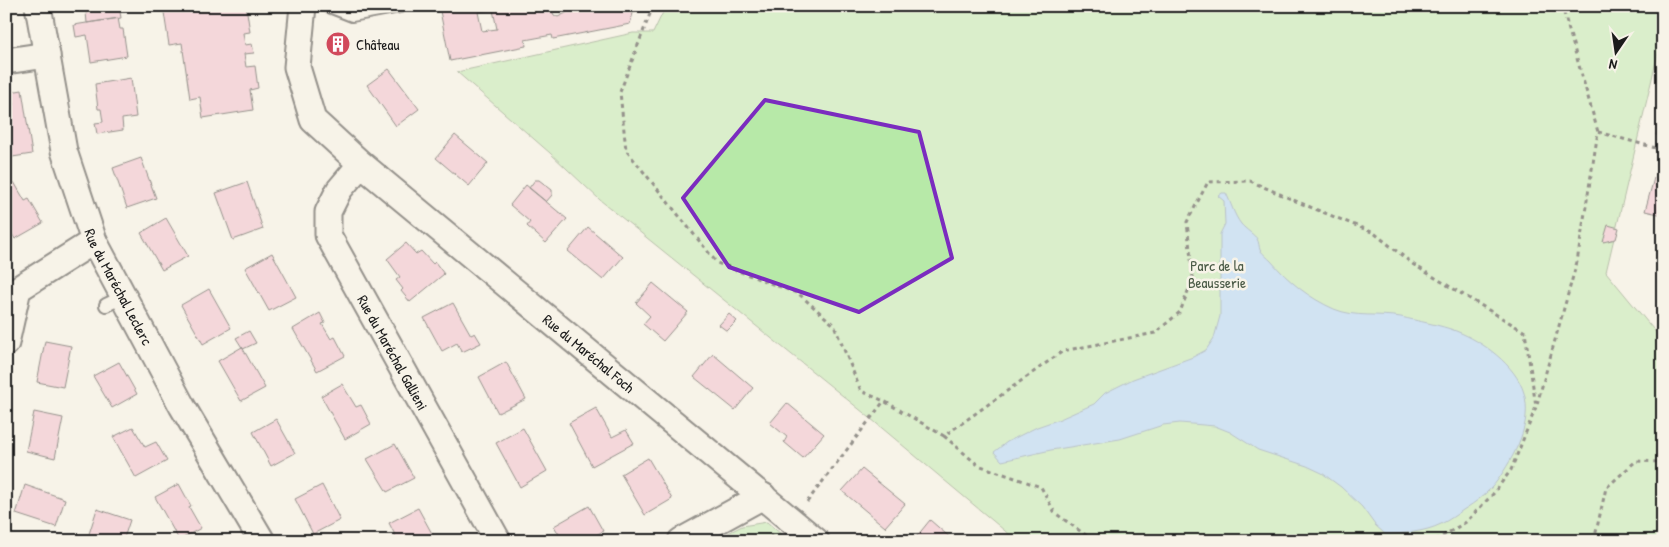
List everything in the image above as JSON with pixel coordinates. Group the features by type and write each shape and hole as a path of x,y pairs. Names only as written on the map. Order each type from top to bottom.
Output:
{"street":[{"name":"Rue du Maréchal Leclerc","path":"38,6 64,151 114,301 182,406 262,541"},
{"name":"Rue du Maréchal Foch","path":"303,6 297,67 313,120 361,164 816,541"},
{"path":"6,61 47,55"},
{"name":"Rue du Maréchal Gallieni","path":"361,164 339,190 328,212 328,235 498,541"},
{"path":"6,343 18,289 94,241"},
{"path":"681,541 763,496"}],"lane":[{"path":"328,6 352,15 400,6"}],"path":[{"path":"653,6 620,92 626,150 717,263 799,294 834,325 861,391 884,400 944,436 978,465 1041,486 1055,513 1094,541"},
{"path":"1433,541 1438,540 1466,522 1493,494 1511,470 1536,407 1577,262 1598,132 1562,6"},
{"path":"1598,132 1663,150"},
{"path":"944,436 1063,350 1155,333 1180,312 1192,278 1188,222 1208,182 1250,181 1374,233 1414,265 1525,332 1536,407"},
{"path":"792,521 884,400"},
{"path":"1594,541 1606,488 1636,461 1663,462"}],"highlighted area":[{"path":"765,100 919,132 952,258 859,312 729,267 683,198"}],"green space":[{"name":"Parc de la Beausserie","path":"666,6 1663,6 1663,32 1606,272 1663,341 1663,541 1017,541 864,413 600,200 550,153 457,72 633,33 653,33"},
{"path":"767,522 789,541 713,541 742,526"}],"water":[{"path":"1226,193 1234,213 1241,224 1256,238 1260,250 1292,282 1316,300 1342,312 1401,317 1450,329 1466,335 1487,348 1497,355 1514,373 1524,393 1526,404 1524,428 1515,451 1503,472 1482,497 1435,527 1414,532 1385,534 1375,525 1362,507 1341,487 1322,473 1307,466 1258,450 1230,432 1215,426 1180,423 1163,425 1120,439 1051,450 1002,461 994,452 1007,442 1037,427 1094,404 1105,393 1133,379 1193,357 1206,350 1214,338 1220,316 1220,234 1225,224 1224,201 1218,196"}],"building":[{"path":"88,6 119,6 121,18 87,23 86,12 88,11"},
{"path":"163,6 246,6 250,32 243,33 245,45 252,44 254,53 244,54 246,67 255,66 258,88 250,90 253,110 203,118 200,97 190,99 182,43 169,45"},
{"path":"439,6 553,6 552,11 558,17 574,6 635,6 630,24 553,39 552,35 525,40 526,46 450,61","holes":["493,10 497,29 482,31 478,12"]},
{"path":"118,18 120,29 123,29 127,56 91,62 87,35 76,37 74,25"},
{"name":"Château","path":"343,37 345,50 333,53 331,39"},
{"path":"389,69 419,109 396,126 367,85"},
{"path":"131,78 136,117 122,119 123,130 97,134 95,123 103,122 101,109 98,109 95,84"},
{"path":"22,90 32,154 6,158 6,106 13,105 11,92"},
{"path":"11,92 13,105 8,106 6,93"},
{"path":"1663,113 1663,137 1656,135"},
{"path":"455,135 488,163 469,186 436,158"},
{"path":"141,158 156,198 127,208 113,168"},
{"path":"1654,178 1663,180 1663,215 1645,211"},
{"path":"535,180 539,180 552,190 552,195 546,202 529,188"},
{"path":"14,182 25,201 29,199 43,223 15,239 6,224 6,186"},
{"path":"247,182 263,229 233,240 216,193"},
{"path":"526,185 567,219 546,243 527,226 530,222 510,205"},
{"path":"166,218 188,256 162,270 141,233"},
{"path":"1608,225 1619,228 1616,239 1603,242"},
{"path":"588,227 623,257 603,280 568,251"},
{"path":"406,243 416,254 421,251 433,264 435,262 444,274 410,302 401,291 403,289 396,280 400,277 387,259"},
{"path":"272,253 296,297 269,311 245,268"},
{"path":"653,283 688,312 663,341 643,324 650,316 636,303"},
{"path":"209,289 231,328 203,344 181,305"},
{"path":"453,303 471,335 475,333 481,343 462,352 457,343 442,351 424,318"},
{"path":"320,313 325,323 322,324 331,339 335,337 345,356 317,371 293,329"},
{"path":"729,314 737,321 727,331 719,325"},
{"path":"249,331 256,343 243,349 236,338"},
{"path":"45,341 71,346 63,387 37,382"},
{"path":"242,347 265,388 241,401 218,361"},
{"path":"713,354 753,388 735,410 694,377"},
{"path":"119,362 137,394 112,408 93,376"},
{"path":"506,362 526,399 498,413 479,377"},
{"path":"342,384 356,407 361,405 371,424 345,439 321,396"},
{"path":"787,403 824,434 803,458 784,442 787,437 770,423"},
{"path":"596,408 612,437 626,430 634,443 592,466 569,423"},
{"path":"34,412 63,418 55,458 26,451"},
{"path":"276,419 295,453 271,466 253,432"},
{"path":"133,427 145,447 156,442 167,461 136,478 113,437"},
{"path":"523,428 547,471 520,487 496,443"},
{"path":"395,444 414,478 387,492 367,459"},
{"path":"648,458 672,499 645,515 621,474"},
{"path":"862,469 905,504 885,527 842,491"},
{"path":"179,484 201,528 179,540 155,497"},
{"path":"25,485 65,499 56,527 16,514"},
{"path":"322,485 340,520 313,534 295,499"},
{"path":"589,506 603,531 586,541 563,541 554,526"},
{"path":"418,508 435,539 434,541 398,541 389,523"},
{"path":"97,509 130,520 123,541 100,541 88,537"},
{"path":"930,520 954,541 913,541"}],"place":[{"name":"Château","path":"338,44"}]}
